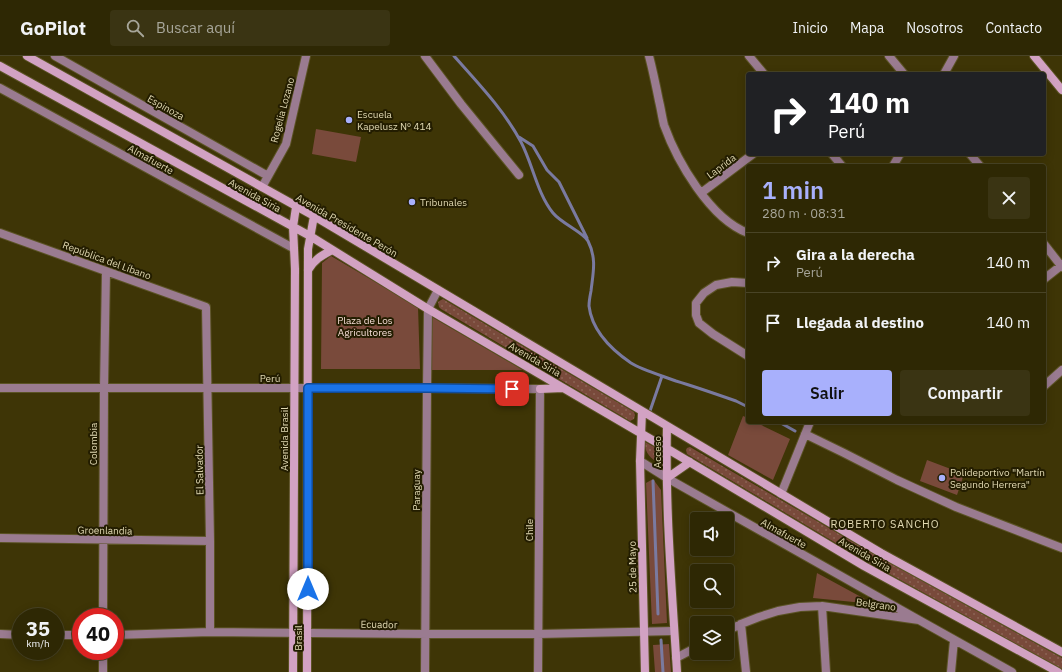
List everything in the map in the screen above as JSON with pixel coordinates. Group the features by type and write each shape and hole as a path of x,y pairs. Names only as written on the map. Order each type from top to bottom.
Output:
{"main road":[{"path":"1034,56 1062,90"},
{"name":"Avenida Presidente Perón","path":"32,57 314,216 653,418"},
{"name":"Avenida Siria","path":"0,66 293,226 428,309 690,462 864,566 1058,672"},
{"name":"Avenida Brasil","path":"293,672 293,226 296,207"},
{"path":"308,388 308,249 314,216"},
{"path":"308,270 319,257 332,250"},
{"name":"Brasil","path":"307,672 308,388"},
{"path":"540,389 563,388"},
{"name":"Acceso","path":"640,461 642,412"},
{"name":"Avenida Siria","path":"653,418 881,553 1062,652"},
{"name":"Acceso","path":"667,426 667,478"},
{"name":"25 de Mayo","path":"640,461 645,672"},
{"path":"677,672 676,658 670,632 667,478 690,462"}],"street":[{"name":"Espinoza","path":"55,56 268,176"},
{"name":"Rogelia Lozano","path":"262,187 286,144 306,56"},
{"path":"425,56 461,104 519,175"},
{"path":"649,56 664,124 681,163 716,211 730,223 746,232"},
{"path":"749,56 762,72"},
{"path":"889,56 902,72"},
{"path":"945,72 954,56"},
{"name":"Almafuerte","path":"0,88 293,248"},
{"name":"Laprida","path":"702,193 750,156"},
{"path":"834,156 840,164"},
{"path":"972,156 978,164"},
{"name":"República del Líbano","path":"0,233 206,307"},
{"path":"1046,246 1062,266 1046,278"},
{"name":"Colombia","path":"102,608 106,271"},
{"path":"746,283 732,282 716,285 704,293 696,303 696,315 699,323 713,334 746,355"},
{"path":"428,309 438,290"},
{"name":"El Salvador","path":"206,307 210,632"},
{"name":"Paraguay","path":"426,672 428,309"},
{"path":"1046,384 1062,370"},
{"name":"Perú","path":"0,388 540,389"},
{"name":"Chile","path":"538,672 540,389"},
{"path":"781,494 809,424"},
{"path":"805,434 897,480 956,507 1062,548"},
{"name":"Almafuerte","path":"640,461 667,478 919,620"},
{"name":"Groenlandia","path":"0,538 210,541"},
{"path":"822,606 826,672"},
{"name":"Belgrano","path":"734,628 759,617 778,611 800,607 822,606 919,620 1012,672"},
{"path":"741,624 746,672"},
{"name":"Ecuador","path":"124,634 293,632 538,634 670,632"},
{"path":"0,634 12,635"},
{"path":"951,672 954,640"},
{"path":"676,658 690,651"},
{"path":"103,660 103,672"}],"green space":[{"path":"316,129 361,137 356,162 312,154"},
{"name":"Plaza de Los Agricultores","path":"331,256 418,307 420,369 321,369 322,263"},
{"path":"443,299 634,412 634,419 630,421 441,309 438,302"},
{"path":"432,317 523,370 430,370"},
{"path":"743,416 746,417 746,424 759,424 790,439 773,480 728,455"},
{"path":"645,442 658,449 659,463 649,455"},
{"path":"690,447 870,552 1062,658 1062,669 866,561 687,454 686,450"},
{"name":"Polideportivo \"Martín Segundo Herrera\"","path":"927,460 964,474 957,495 920,481"},
{"path":"653,479 661,490 667,623 652,624 646,483"},
{"path":"817,573 874,604 813,598"},
{"path":"669,644 671,672 655,672 653,645"}],"waterway":[{"path":"454,56 490,97 514,130 525,151 543,197 553,213 588,241 593,254 594,266 589,306 594,324 604,339 617,352 636,366 736,401 746,406"},
{"path":"519,137 533,146 547,170 559,182 587,238"},
{"path":"650,411 662,376"},
{"path":"783,424 795,431"},
{"path":"653,481 658,614"},
{"path":"661,640 663,672"}],"place":[{"name":"Escuela Kapelusz Nº 414","path":"349,120"},
{"name":"Tribunales","path":"412,202"},
{"name":"Polideportivo \"Martín Segundo Herrera\"","path":"942,478"}],"district":[{"name":"ROBERTO SANCHO","path":"885,524"}],"route":[{"path":"308,589 308,388 512,389"}]}
